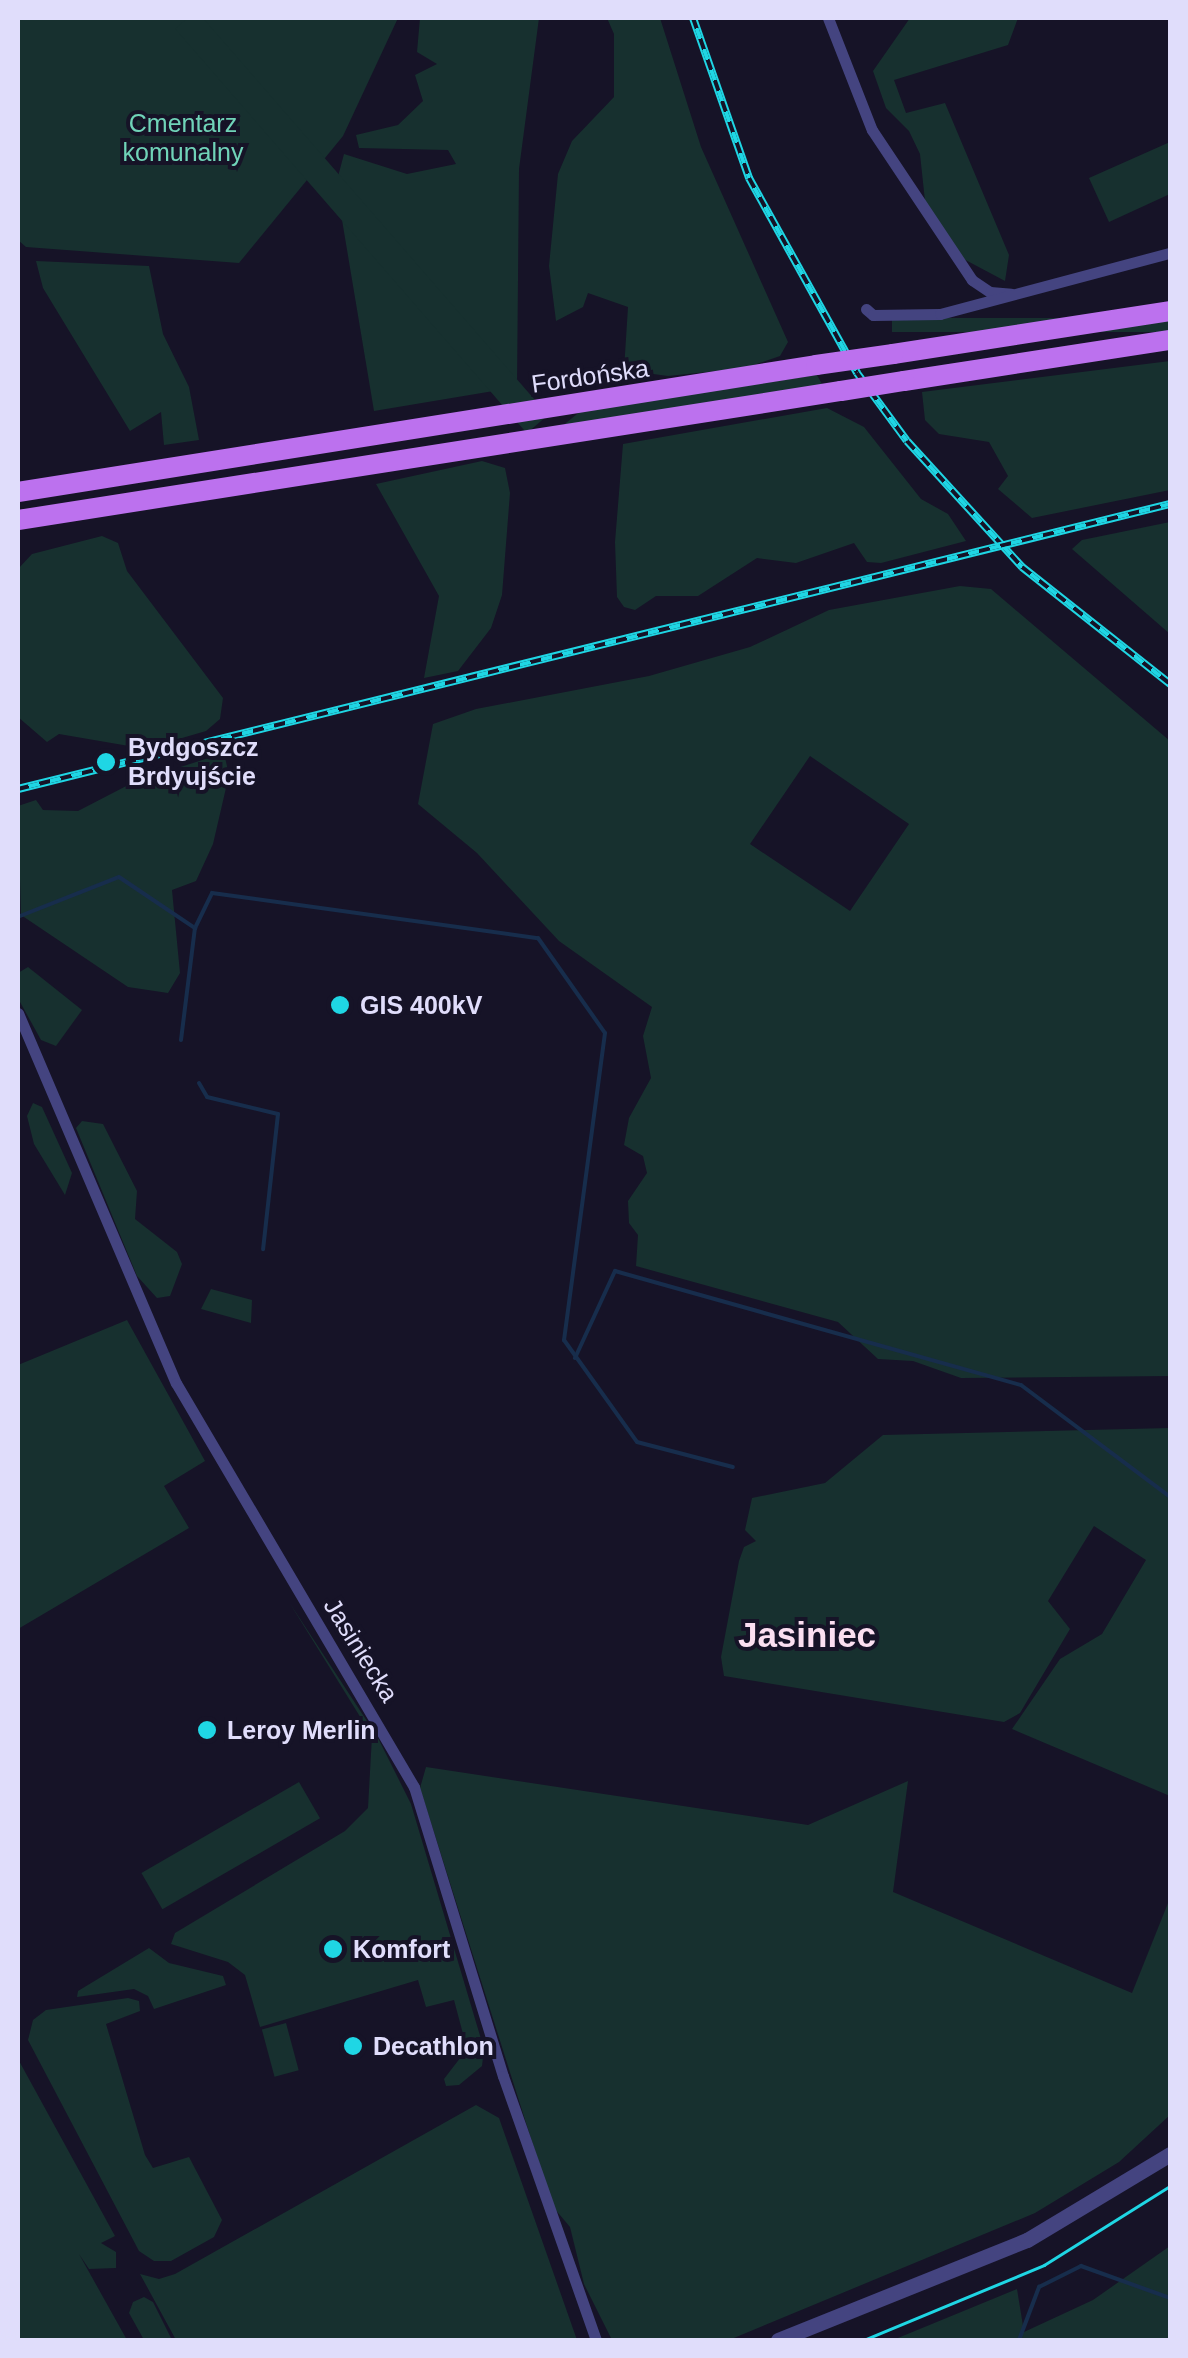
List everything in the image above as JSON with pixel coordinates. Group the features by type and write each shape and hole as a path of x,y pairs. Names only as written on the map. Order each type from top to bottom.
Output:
{"main road":[{"name":"Fordońska","path":"18,492 1170,310"},
{"path":"18,520 1170,340"}],"street":[{"path":"828,18 872,130 972,280 990,292 1011,294"},
{"path":"866,309 874,315 940,314 1170,254"},
{"name":"Jasiniecka","path":"18,1013 176,1383 414,1787 503,2076 596,2340"},
{"path":"778,2340 840,2318 1054,2227 1170,2154"},
{"path":"799,2340 840,2318"}],"green space":[{"name":"Cmentarz komunalny","path":"18,18 398,18 343,136 239,263 26,247 18,240"},
{"path":"188,18 203,18 548,415 527,433 175,29"},
{"path":"420,18 539,18 519,169 517,387 374,411 336,184 344,154 407,174 456,164 448,150 359,148 356,135 398,125 423,101 415,75 437,64 417,52"},
{"path":"607,18 660,18 701,147 788,342 780,356 745,368 668,376 624,370 628,307 588,293 583,307 556,321 549,266 558,174 572,141 614,97 614,34"},
{"path":"910,18 1018,18 1008,45 894,80 906,113 945,103 1009,255 1005,281 958,256 925,201 920,154 909,131 886,108 873,71"},
{"path":"1170,142 1170,194 1109,222 1089,178"},
{"path":"36,261 149,266 163,334 189,387 199,440 164,445 161,412 130,431 43,288"},
{"path":"892,318 1170,318 1170,332 892,332"},
{"path":"1170,361 1170,490 1032,518 998,489 1008,476 989,442 939,434 925,420 922,392"},
{"path":"817,375 823,386 561,427 582,410"},
{"path":"827,408 864,427 921,499 948,514 966,541 881,563 867,562 854,543 796,563 757,558 698,596 656,596 635,610 624,607 617,597 615,542 623,444"},
{"path":"482,461 505,468 510,493 502,595 491,628 458,671 424,678 439,596 376,484"},
{"path":"1170,522 1170,634 1072,549 1082,540"},
{"path":"102,536 118,543 127,571 223,698 220,719 206,731 165,743 129,746 59,734 47,742 18,717 18,569 32,554"},
{"path":"960,586 991,589 1170,741 1170,1376 961,1378 913,1361 878,1359 838,1322 636,1266 638,1235 629,1223 628,1201 647,1173 643,1156 624,1145 629,1118 651,1078 643,1036 652,1007 559,941 477,853 418,804 433,724 476,709 649,676 750,647 829,610","holes":["810,756 909,824 850,911 750,844"]},
{"path":"224,753 229,775 213,844 196,881 172,890 180,973 168,993 128,987 21,915 18,806 36,800 43,810 78,811 134,782"},
{"path":"28,967 82,1010 56,1046 41,1040 20,1002 18,973"},
{"path":"33,1103 42,1107 72,1173 65,1195 34,1144 27,1116"},
{"path":"82,1121 103,1124 137,1191 135,1219 177,1252 182,1264 170,1296 157,1298 137,1276 76,1128"},
{"path":"211,1289 252,1300 251,1323 201,1309"},
{"path":"127,1320 205,1461 164,1486 189,1528 18,1629 18,1365"},
{"path":"1170,1428 1170,1796 1012,1729 1060,1659 1102,1634 1146,1560 1094,1526 1048,1601 1070,1629 1020,1713 1004,1722 724,1676 721,1657 739,1561 744,1547 756,1541 745,1530 752,1498 825,1483 883,1435"},
{"path":"289,1602 378,1738 411,1804 484,2049 482,2066 459,2085 446,2086 444,2079 467,2049 454,2000 426,2007 418,1980 260,2027 245,1975 228,1962 171,1944 175,1933 345,1831 368,1808 372,1736"},
{"path":"426,1767 808,1825 908,1781 893,1892 1132,1993 1170,1898 1170,2115 1119,2162 1035,2213 729,2340 612,2340 584,2284 570,2227 554,2208 527,2126 420,1788"},
{"path":"299,1782 320,1818 162,1909 141,1873"},
{"path":"149,1948 169,1963 223,1976 226,1985 154,2009 148,1996 134,1989 77,1997 78,1991"},
{"path":"128,1998 139,2001 140,2011 106,2024 145,2155 153,2168 189,2157 222,2220 214,2237 171,2261 154,2261 139,2251 28,2040 33,2020 46,2010"},
{"path":"286,2023 299,2070 275,2077 262,2029"},
{"path":"18,2059 115,2236 101,2243 116,2252 116,2268 89,2269 79,2254 127,2340 18,2340"},
{"path":"476,2105 499,2118 577,2340 176,2340 140,2274 159,2279 175,2274"},
{"path":"1170,2246 1170,2340 893,2340 1017,2289 1024,2332 1093,2300"},
{"path":"144,2297 153,2302 172,2340 144,2340 129,2313 133,2302"}],"waterway":[{"path":"20,916 119,877 195,928 212,893 538,938 605,1033 564,1340 637,1442 733,1467"},
{"path":"181,1040 195,928"},
{"path":"199,1083 207,1097 278,1114 263,1249"},
{"path":"575,1358 615,1271 1021,1385 1170,1497"},
{"path":"1019,2340 1039,2287 1081,2266 1170,2298"}],"tram line":[{"path":"864,2340 1044,2265 1170,2186"}],"railway":[{"path":"693,18 749,178 857,373 907,441 1022,567 1170,684"},
{"path":"18,789 1170,504"}],"place":[{"name":"Bydgoszcz Brdyujście","path":"106,762"},
{"name":"GIS 400kV","path":"340,1005"},
{"name":"Leroy Merlin","path":"207,1730"},
{"name":"Komfort","path":"333,1949"},
{"name":"Decathlon","path":"353,2046"}],"district":[{"name":"Jasiniec","path":"807,1635"}]}
